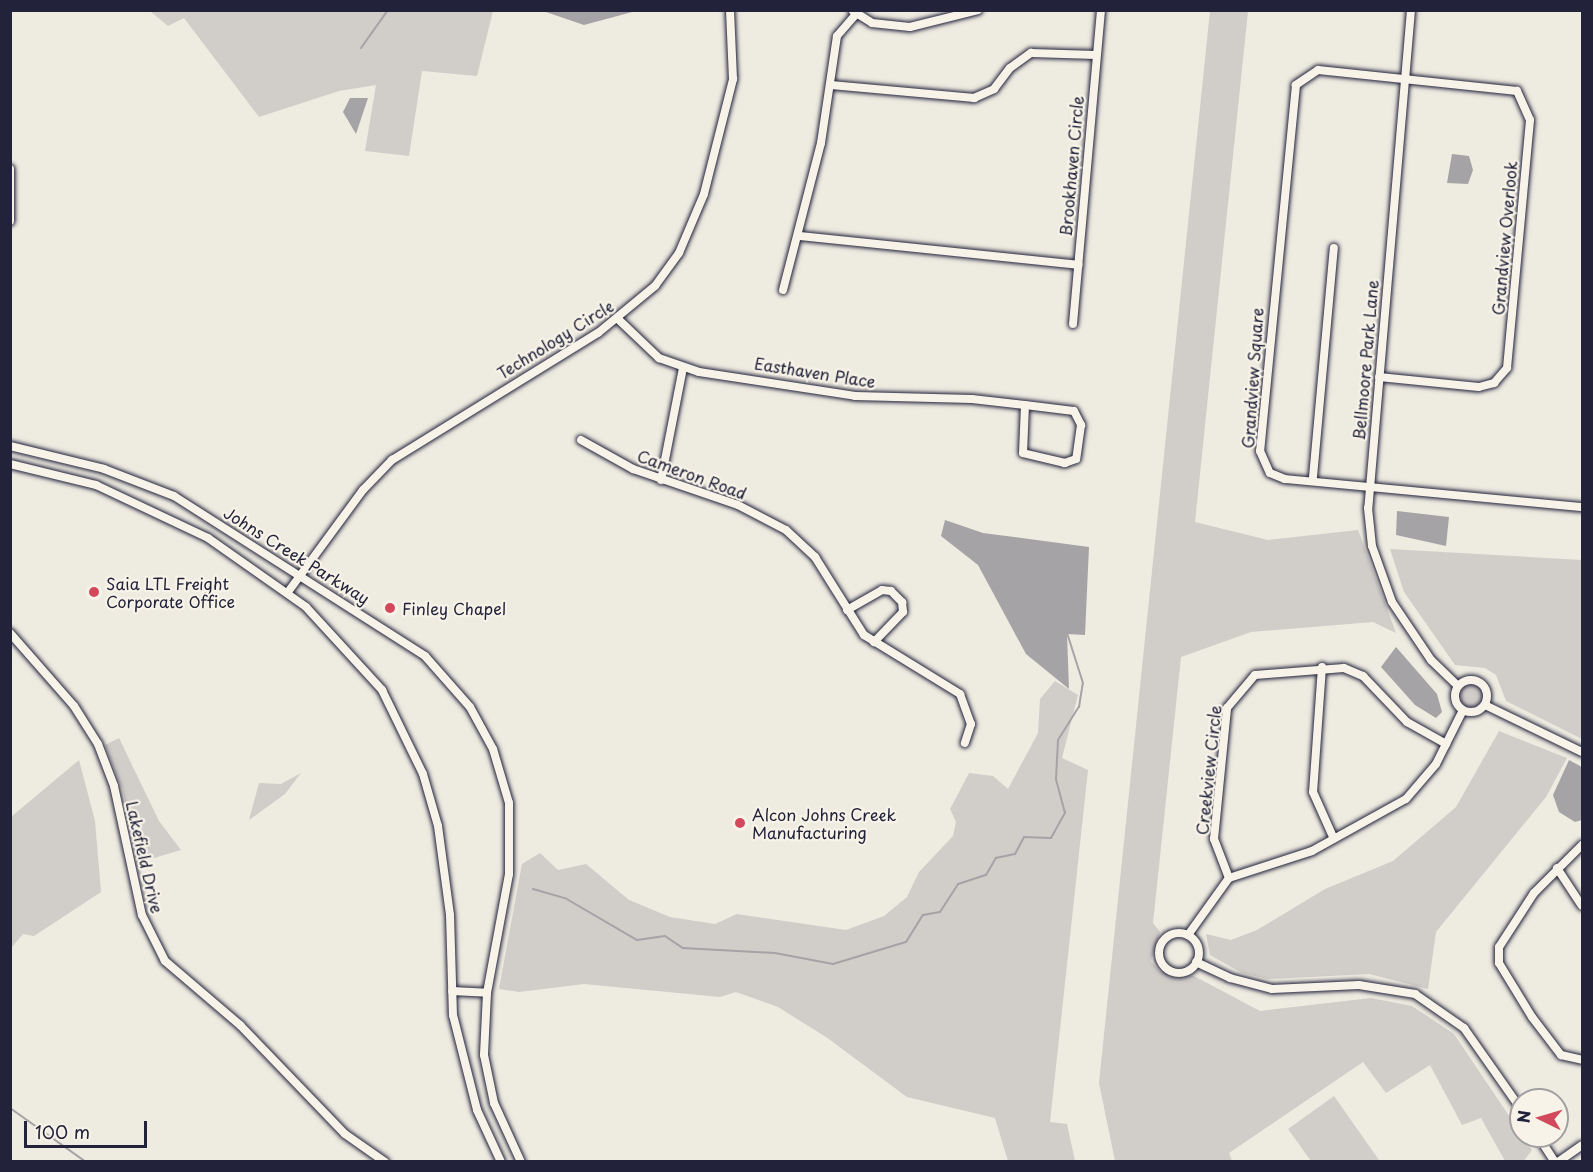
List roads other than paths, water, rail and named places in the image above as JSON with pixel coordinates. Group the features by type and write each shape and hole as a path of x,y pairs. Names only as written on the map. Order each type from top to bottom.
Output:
{"street":[{"name":"Technology Circle","path":"288,592 363,490 409,446 618,319 655,286 693,225 733,80 730,10"},
{"path":"783,290 799,236 831,86 837,36 854,12 872,23 910,27 978,10"},
{"name":"Brookhaven Circle","path":"1073,324 1101,10"},
{"name":"Bellmoore Park Lane","path":"1412,10 1369,488 1372,546 1392,602 1431,660 1458,686"},
{"path":"831,86 974,98 994,89 1010,68 1031,53 1096,55"},
{"name":"Grandview Square","path":"1405,77 1318,70 1299,81 1292,93 1260,451 1270,473 1285,480 1582,507"},
{"name":"Grandview Overlook","path":"1379,377 1479,387 1494,383 1507,368 1528,135 1528,110 1517,91 1405,77"},
{"path":"10,169 10,221"},
{"path":"799,236 1078,265"},
{"path":"1313,477 1334,248"},
{"name":"Easthaven Place","path":"618,319 641,346 682,368 855,396 1025,405 1080,415 1076,459 1065,463 1023,453 1025,405"},
{"path":"661,480 682,368"},
{"name":"Cameron Road","path":"581,440 661,480 738,505 786,530 815,557 847,610 874,642 960,694 971,724 965,743"},
{"name":"Johns Creek Parkway","path":"10,446 104,469 174,496 302,575 425,656 470,707 493,749 512,835 487,993 488,1081 519,1158"},
{"name":"Johns Creek Parkway","path":"10,464 96,485 158,509 288,592 341,639 382,690 423,774 446,871 452,991 470,1088 501,1161"},
{"path":"847,610 882,590 891,591 902,602 903,612 874,642"},
{"name":"Lakefield Drive","path":"10,633 75,706 98,744 114,786 142,915 165,961 240,1025 345,1134 386,1161"},
{"path":"1322,667 1313,792 1334,839"},
{"name":"Creekview Circle","path":"1229,878 1214,839 1227,708 1255,675 1322,667 1363,676 1407,722 1446,744"},
{"path":"1478,682 1488,695 1485,705 1477,712 1463,710 1455,697 1458,686 1478,682"},
{"path":"1485,705 1582,752"},
{"path":"1188,935 1197,946 1196,962 1188,970 1174,972 1159,957 1167,937 1188,935 1229,878 1288,861 1334,839 1406,799 1446,744 1463,710"},
{"path":"1582,845 1557,868 1499,947 1499,963 1561,1055 1582,1059"},
{"path":"1557,868 1582,906"},
{"path":"1196,962 1230,978 1272,989 1359,985 1415,994 1464,1028 1509,1092"},
{"path":"452,991 487,993"},
{"path":"1547,1148 1556,1161 1582,1145"},
{"path":"501,1161 519,1158"}],"waterway":[{"path":"361,48 388,10"},
{"path":"533,889 565,898 637,940 665,936 683,948 775,953 833,964 906,942 923,915 940,912 958,884 986,875 996,858 1015,854 1024,837 1051,838 1065,813 1056,779 1058,740 1079,707 1083,683 1067,633"},
{"path":"10,1108 86,1162"}],"place":[{"name":"Saia LTL Freight Corporate Office","path":"94,592"},
{"name":"Finley Chapel","path":"390,608"},
{"name":"Alcon Johns Creek Manufacturing","path":"740,823"}]}
